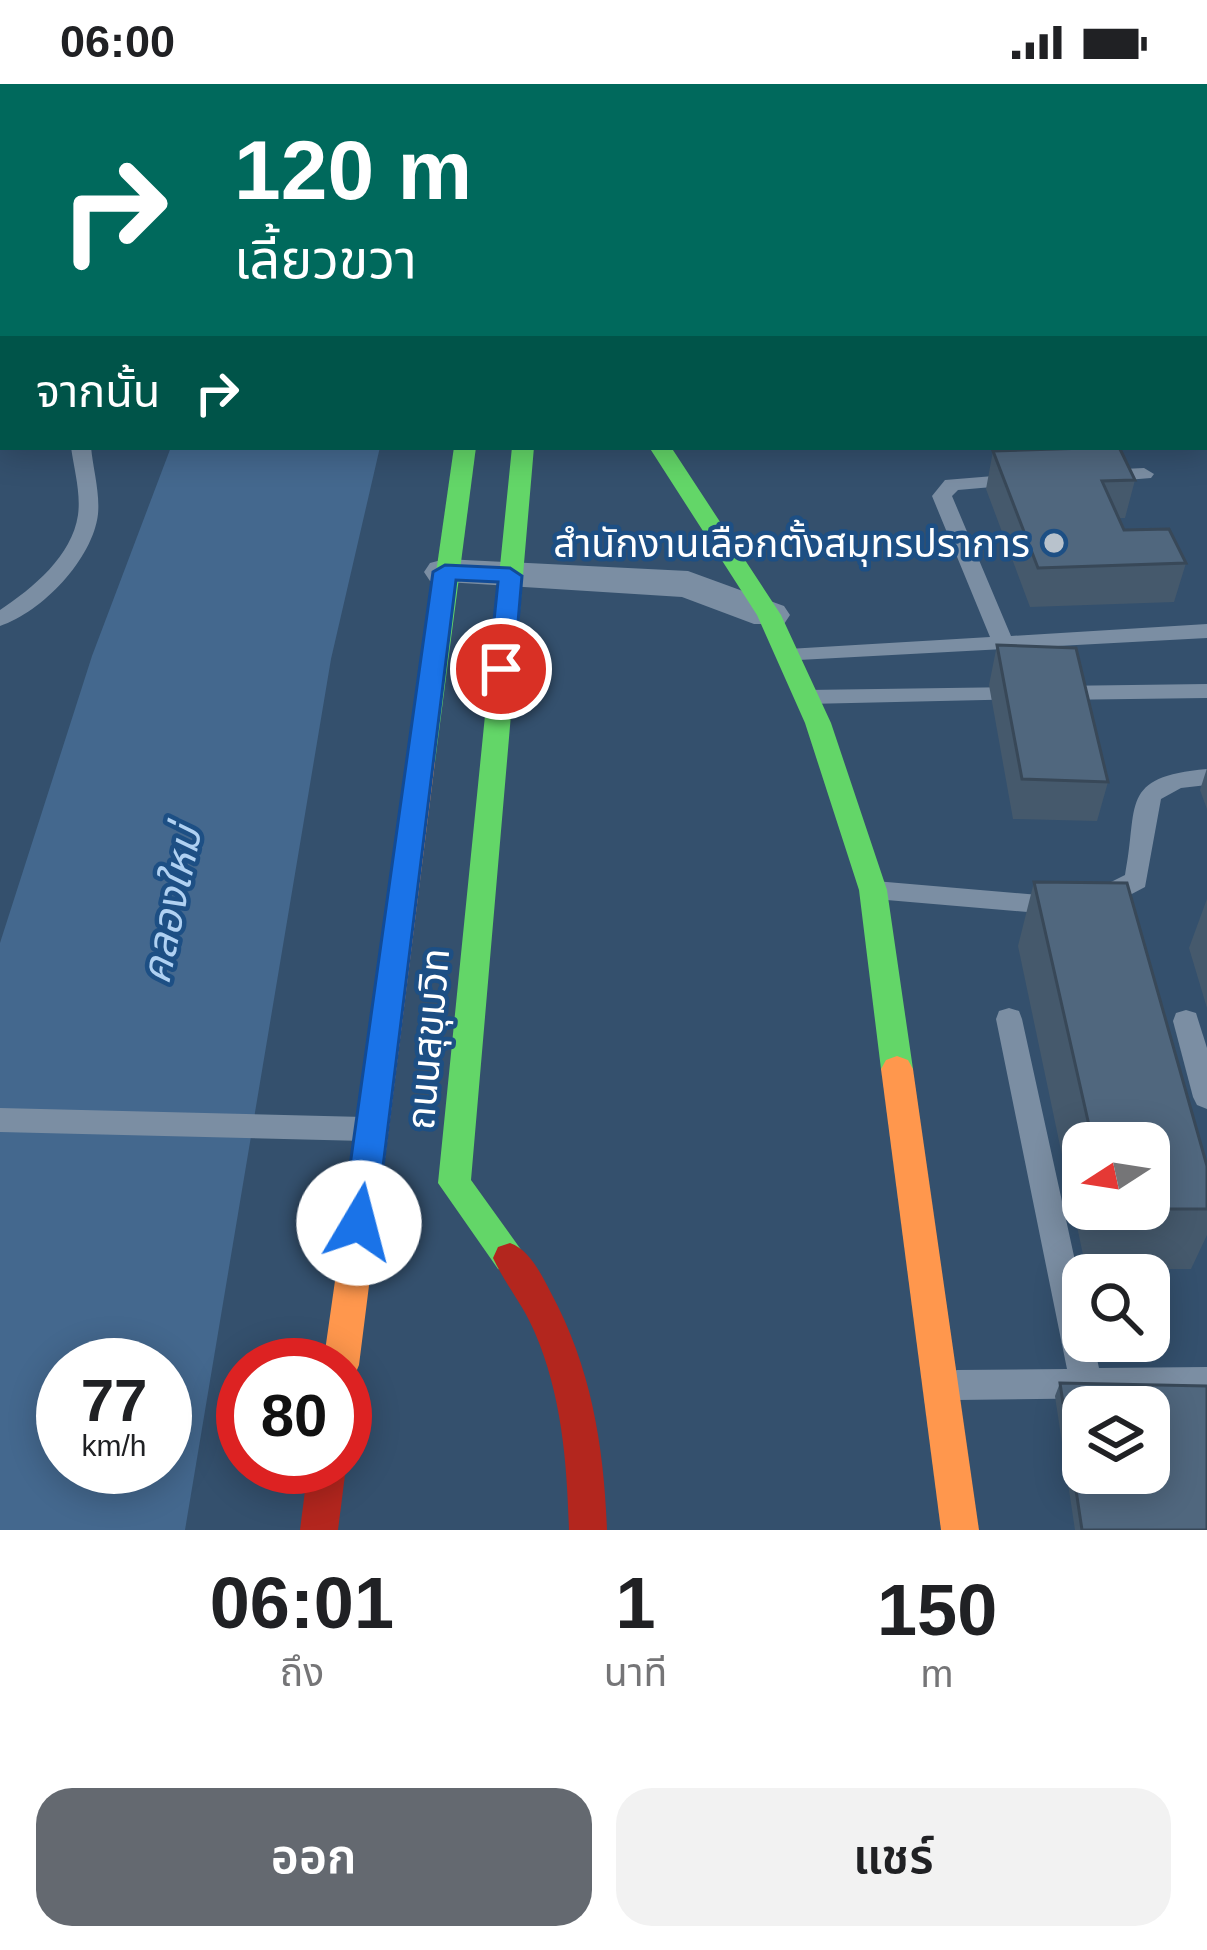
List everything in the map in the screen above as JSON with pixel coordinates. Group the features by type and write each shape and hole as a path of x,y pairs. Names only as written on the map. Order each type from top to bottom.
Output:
{"main road":[{"name":"ถนนสุขุมวิท","path":"345,1338 465,450"},
{"name":"ถนนสุขุมวิท","path":"523,450 454,1183 534,1286 562,1344 590,1449 588,1530"},
{"path":"662,450 769,615 807,697 856,825 873,890 960,1530"},
{"path":"319,1530 324,1494"}],"street":[{"path":"445,572 688,584 769,615"}],"lane":[{"path":"0,619 44,585 85,534 88,510 81,450"},
{"path":"1080,477 1144,474"},
{"path":"1003,643 943,489 1037,479"},
{"path":"788,656 1207,631"},
{"path":"807,697 1207,691"},
{"path":"873,890 1060,906 1113,895 1136,880 1148,793 1174,778 1207,777"},
{"path":"1009,1019 1086,1384"},
{"path":"1186,1021 1207,1097"},
{"path":"1,1120 372,1129"},
{"path":"942,1385 1207,1382"}],"water":[{"name":"คลองใหม่","path":"170,450 379,450 331,659 192,1488 192,1338 36,1338 36,1494 191,1494 185,1530 0,1530 0,943 92,656"}],"building":[{"path":"1120,450 1135,480 1102,481 1124,530 1169,529 1186,563 1038,568 993,451"},
{"path":"997,645 1076,648 1108,782 1022,779"},
{"path":"1034,882 1127,883 1207,1166 1207,1209 1170,1209 1170,1122 1088,1122"},
{"path":"1060,1383 1207,1386 1207,1530 1082,1530 1077,1494 1170,1494 1170,1386 1062,1386 1062,1396"}],"traffic: fast":[{"path":"422,762 465,450"},
{"path":"510,1258 454,1183 523,450"},
{"path":"662,450 769,615 818,723 873,890 897,1069"}],"traffic: slow":[{"path":"345,1338 422,762"},
{"path":"897,1069 960,1530"}],"traffic: jam":[{"path":"510,1258 548,1321 572,1387 584,1457 588,1530"},
{"path":"319,1530 324,1494"}],"place":[{"name":"สำนักงานเลือกตั้งสมุทรปราการ","path":"1054,543"}],"route":[{"path":"359,1223 445,572 510,576 501,669"}]}
